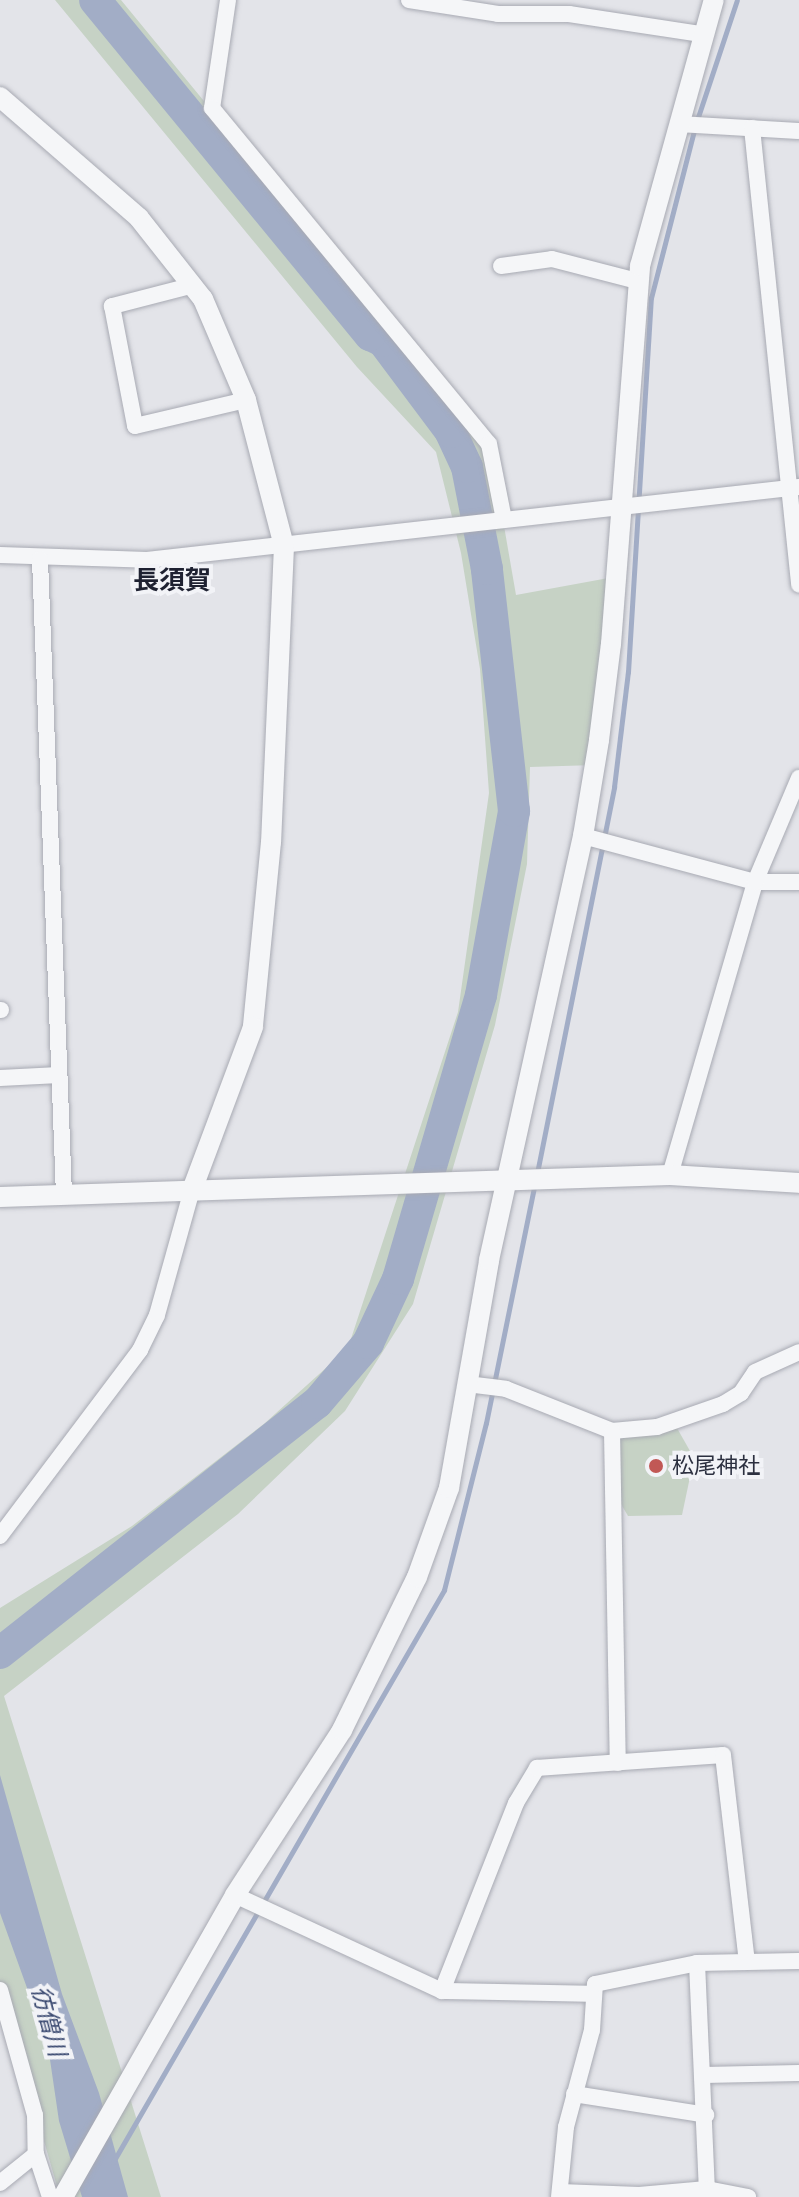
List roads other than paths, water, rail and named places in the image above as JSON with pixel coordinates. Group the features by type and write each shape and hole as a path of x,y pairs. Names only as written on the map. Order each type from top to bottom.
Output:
{"street":[{"path":"228,0 212,108 489,444 504,520"},
{"path":"409,0 569,14 702,34"},
{"path":"63,2197 122,2088 235,1895 342,1730 417,1577 449,1488 505,1182 583,836 611,644 637,281 702,34 714,0"},
{"path":"0,97 139,218 194,285 225,341 246,400 284,546 271,842 253,1027 192,1190 157,1315 140,1350 0,1536"},
{"path":"678,124 799,131"},
{"path":"752,128 794,488 799,585"},
{"path":"501,266 552,259 637,281"},
{"path":"194,285 112,306 135,426 246,400"},
{"path":"0,555 40,559 147,560 623,504 794,488"},
{"path":"40,559 64,1194"},
{"path":"670,1175 755,882 799,778"},
{"path":"583,836 755,882 799,882"},
{"path":"0,1078 59,1075"},
{"path":"1,1195 670,1175 799,1183"},
{"path":"467,1384 506,1389 612,1431 657,1427 723,1404 741,1393 755,1372 799,1352"},
{"path":"612,1431 618,1763"},
{"path":"442,1991 516,1803 537,1768 723,1755 747,1962"},
{"path":"235,1895 442,1991 593,1994"},
{"path":"748,2197 707,2189 639,2195 560,2195 574,2094 592,2030 595,1984 609,1978 697,1963 799,1961"},
{"path":"697,1963 707,2189"},
{"path":"0,1990 35,2115 36,2154 50,2197"},
{"path":"704,2075 799,2073"},
{"path":"574,2094 706,2115"},
{"path":"0,2183 36,2154"}],"water":[{"name":"彷僧川","path":"0,1775 62,1994 99,2093 128,2197 82,2197 59,2121 48,2046 0,1913"}],"waterway":[{"path":"0,1653 317,1403 368,1343 398,1279 481,995 514,811 487,569 467,467 451,432 383,341 370,335 95,0"},
{"path":"697,120 737,0"},
{"path":"537,1173 614,787 628,672 651,298 694,130"},
{"path":"113,2162 444,1590 486,1423 535,1183"}],"place":[{"name":"松尾神社","path":"656,1466"}],"district":[{"name":"長須賀","path":"172,581"}]}
